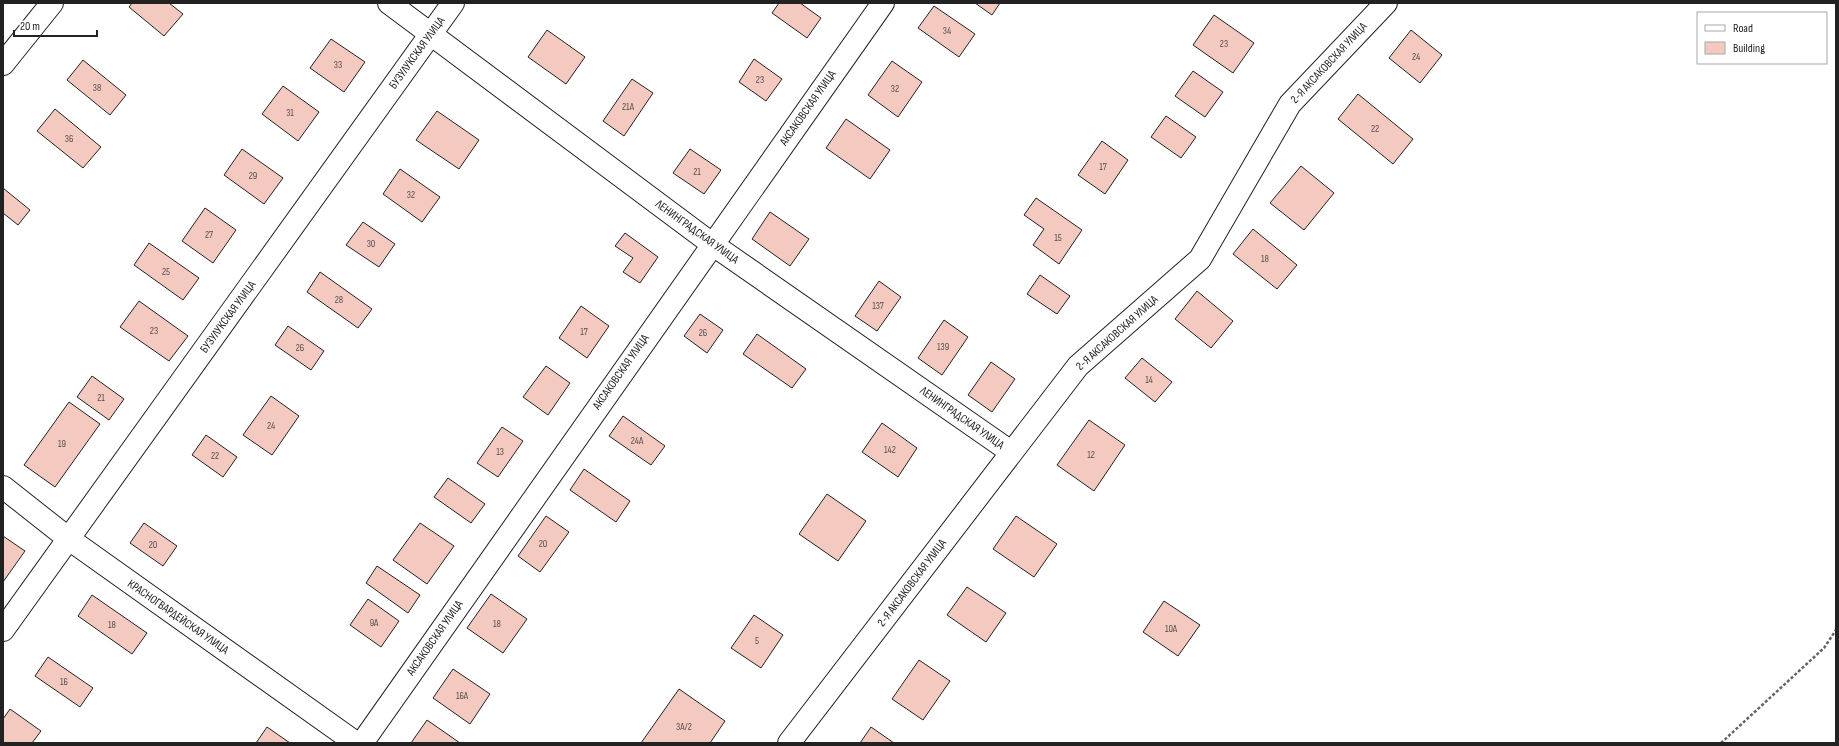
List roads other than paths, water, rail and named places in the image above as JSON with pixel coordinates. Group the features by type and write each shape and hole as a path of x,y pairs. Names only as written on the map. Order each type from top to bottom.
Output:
{"street":[{"path":"3,64 52,3"},
{"name":"ЛЕНИНГРАДСКАЯ УЛИЦА","path":"388,3 712,244 1011,452"},
{"name":"БУЗУЛУКСКАЯ УЛИЦА","path":"3,630 453,3"},
{"name":"АКСАКОВСКАЯ УЛИЦА","path":"362,743 883,3"},
{"name":"2-Я АКСАКОВСКАЯ УЛИЦА","path":"788,743 1078,366 1200,259 1290,104 1386,3"},
{"name":"КРАСНОГВАРДЕЙСКАЯ УЛИЦА","path":"3,488 69,538 356,743"}]}
